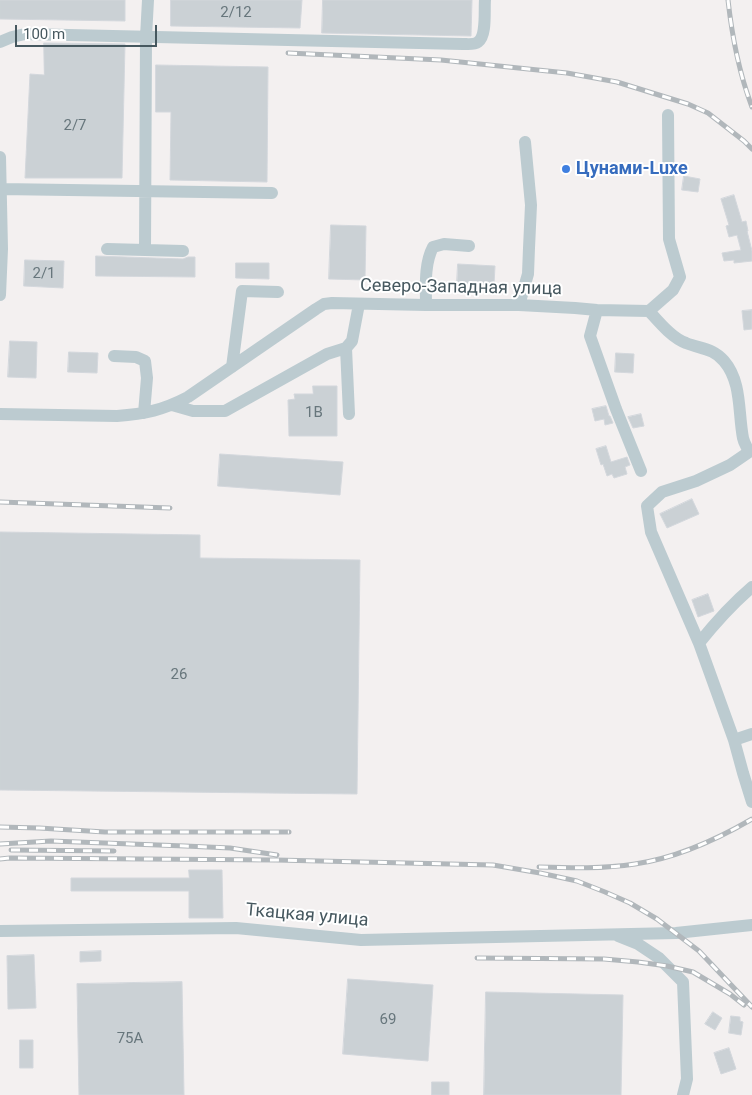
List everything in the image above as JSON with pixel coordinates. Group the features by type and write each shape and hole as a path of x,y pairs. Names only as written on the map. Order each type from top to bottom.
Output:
{"street":[{"path":"145,250 146,37 148,0"},
{"path":"0,42 25,34 475,44 480,41 484,34 485,0"},
{"path":"668,115 669,239 680,277 673,290 649,311 662,325 685,343 713,351 724,361 734,380 739,402 743,440 751,453 696,481 662,492 647,506 651,532 698,644 734,740 752,802"},
{"path":"519,305 528,274 529,248 530,205 525,142"},
{"path":"0,157 2,249 0,295"},
{"path":"1,189 272,193"},
{"path":"426,305 429,255 433,247 444,244 469,246"},
{"path":"107,249 183,250"},
{"path":"232,367 242,291 278,292"},
{"name":"Северо-Западная улица","path":"0,414 117,416 154,412 188,397 324,304 519,305 649,311"},
{"path":"172,405 193,411 226,411 327,354 346,348 352,340 360,304"},
{"path":"597,310 590,336 641,471"},
{"path":"346,348 349,414"},
{"path":"114,356 136,357 145,361 147,378 144,413"},
{"path":"698,644 722,615 752,587"},
{"path":"734,740 752,734"},
{"name":"Ткацкая улица","path":"0,931 236,928 361,940 676,933 752,925"},
{"name":"Ткацкая улица","path":"611,934 638,944 659,958 683,982 687,1079 682,1095"}],"building":[{"path":"0,0 125,0 125,21 0,19"},
{"path":"171,0 302,0 300,28 171,26"},
{"path":"323,0 472,0 471,36 322,33"},
{"path":"44,43 125,44 122,178 25,178 30,74 44,75"},
{"path":"156,65 268,67 267,182 170,180 171,112 156,112"},
{"path":"684,176 700,179 698,192 682,190"},
{"path":"734,195 742,222 746,221 752,261 734,263 734,260 724,261 722,253 741,250 737,235 729,237 726,226 729,225 721,199"},
{"path":"331,225 366,226 365,280 329,279"},
{"path":"96,256 183,259 195,257 195,277 96,276"},
{"path":"25,260 64,261 63,288 24,286"},
{"path":"236,263 269,263 269,279 236,278"},
{"path":"458,264 495,266 494,285 457,283"},
{"path":"752,310 752,329 744,330 742,311"},
{"path":"10,341 37,342 36,378 8,377"},
{"path":"69,352 98,353 97,373 68,372"},
{"path":"616,353 634,354 633,373 615,372"},
{"path":"313,386 337,386 337,436 289,436 288,400 295,399 294,394 313,394"},
{"path":"606,406 613,423 605,425 604,419 595,421 592,409"},
{"path":"641,414 644,426 633,428 628,417"},
{"path":"606,446 611,462 627,457 630,465 625,467 627,474 614,478 612,474 607,476 596,449"},
{"path":"220,454 343,462 340,495 218,486"},
{"path":"692,499 699,514 667,528 660,514"},
{"path":"0,532 200,535 200,558 360,560 357,794 0,790"},
{"path":"708,594 714,611 698,617 692,600"},
{"path":"189,870 222,870 223,918 189,918 189,891 71,891 71,878 189,878"},
{"path":"101,951 101,961 80,962 80,952"},
{"path":"34,955 36,1008 8,1009 7,956"},
{"path":"348,979 433,985 428,1061 343,1054"},
{"path":"182,982 184,1095 79,1095 77,984"},
{"path":"486,992 623,995 621,1095 484,1095"},
{"path":"713,1012 722,1018 715,1030 705,1024"},
{"path":"731,1016 740,1017 740,1021 743,1022 741,1035 729,1033"},
{"path":"20,1040 33,1040 33,1068 20,1068"},
{"path":"729,1048 736,1069 721,1074 714,1053"},
{"path":"432,1082 449,1082 449,1095 432,1095"}],"railway":[{"path":"728,0 743,81 752,107"},
{"path":"288,53 441,60 567,73 617,82 688,104 708,113 752,149"},
{"path":"0,502 170,508"},
{"path":"539,867 623,866 650,861 681,853 752,819"},
{"path":"0,827 105,832 289,832"},
{"path":"0,844 51,841 185,846 230,848 277,855"},
{"path":"11,850 114,851"},
{"path":"0,859 276,860 493,865 540,873 577,881 605,892 630,903 657,919 699,951 752,1007"},
{"path":"477,958 604,959 667,966 693,972 730,994 744,1005"}],"place":[{"name":"Цунами-Luxe","path":"566,169"}]}
